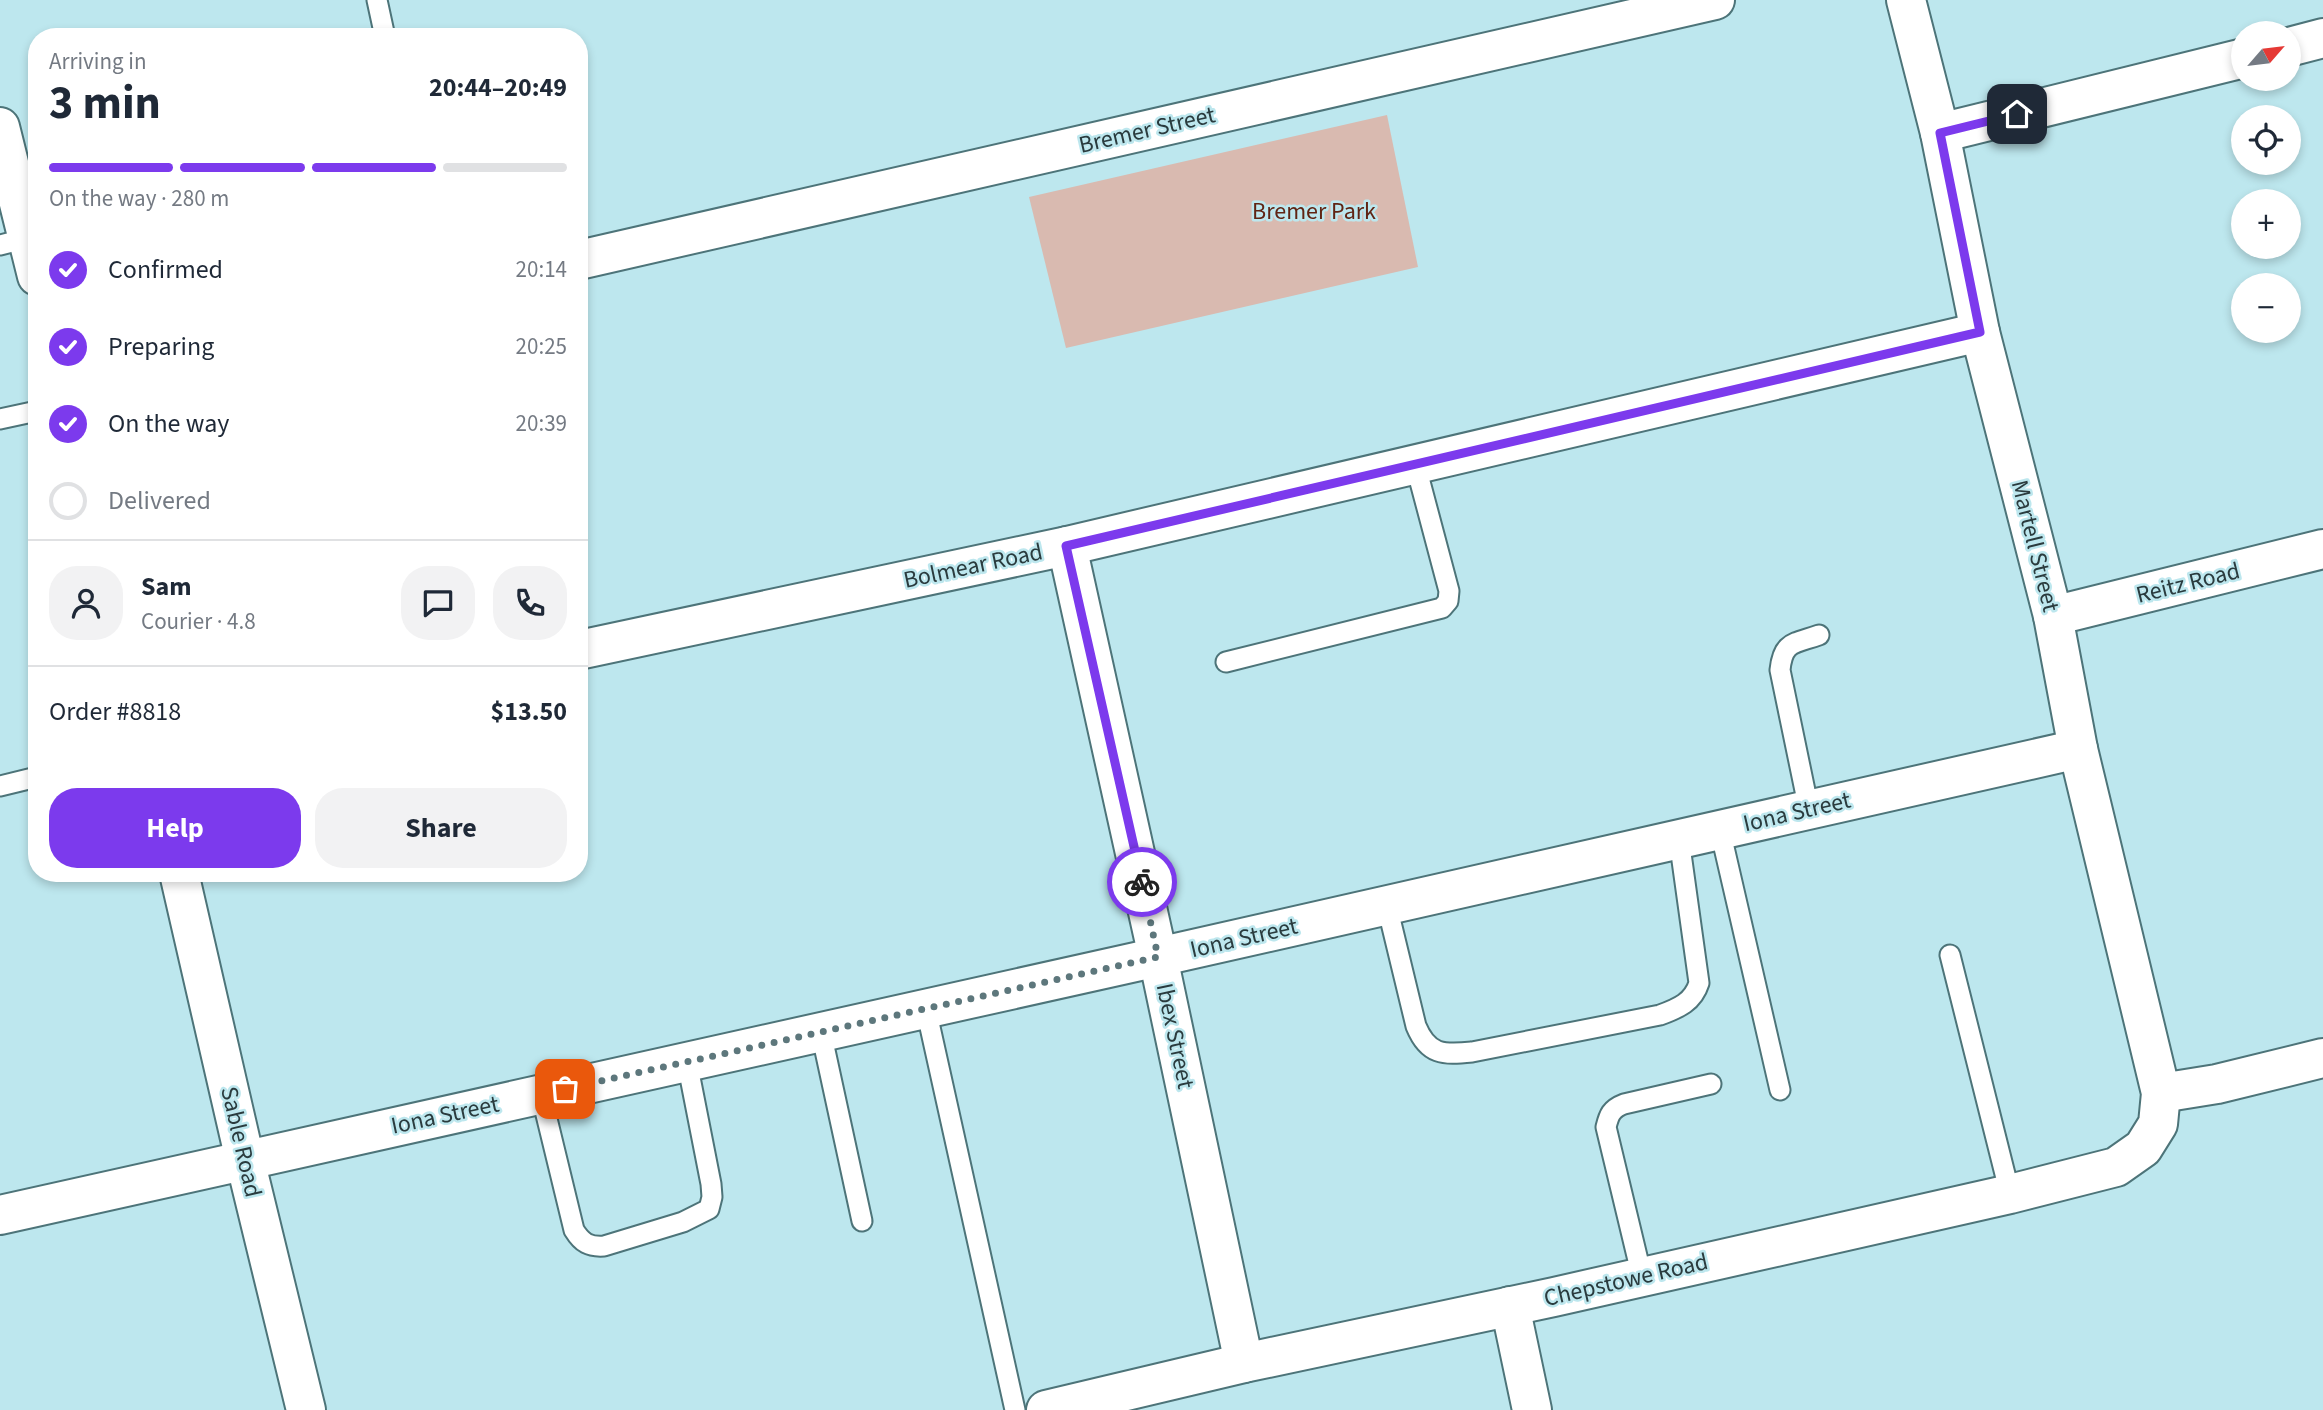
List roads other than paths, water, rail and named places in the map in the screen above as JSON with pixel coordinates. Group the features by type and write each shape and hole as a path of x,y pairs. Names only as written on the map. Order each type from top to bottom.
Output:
{"street":[{"name":"Bremer Street","path":"588,258 1715,0"},
{"name":"Martell Street","path":"1906,0 1940,133 1980,332 2053,616 2078,749 2161,1093"},
{"path":"2301,44 2323,38"},
{"path":"1940,133 2231,61"},
{"path":"0,127 14,242 28,263"},
{"name":"Bolmear Road","path":"588,645 1066,546 1980,332"},
{"name":"Ibex Street","path":"1066,546 1158,957 1244,1363"},
{"name":"Reitz Road","path":"2053,616 2323,549"},
{"name":"Iona Street","path":"0,1215 2078,749"},
{"name":"Sable Road","path":"181,882 306,1410"},
{"path":"2161,1093 2217,1084 2323,1058"},
{"name":"Chepstowe Road","path":"1046,1410 1244,1363 2010,1194 2116,1167 2143,1147 2158,1125 2161,1093"},
{"path":"1510,1306 1532,1410"}],"lane":[{"path":"377,0 383,28"},
{"path":"0,419 28,413"},
{"path":"1226,662 1442,608 1448,601 1449,591 1415,463"},
{"path":"1809,810 1780,670 1782,654 1791,645 1819,635"},
{"path":"0,786 28,779"},
{"path":"1720,830 1780,1090"},
{"path":"1387,906 1416,1026 1429,1047 1438,1052 1472,1052 1661,1015 1687,1002 1695,995 1699,983 1679,839"},
{"path":"1950,955 2010,1194"},
{"path":"926,1009 1015,1410"},
{"path":"821,1032 862,1221"},
{"path":"541,1094 574,1230 581,1241 592,1247 604,1246 682,1222 709,1209 711,1184 687,1062"},
{"path":"1642,1277 1606,1127 1608,1116 1614,1108 1624,1104 1711,1084"}],"park label":[{"name":"Bremer Park","path":"1314,211"}]}
